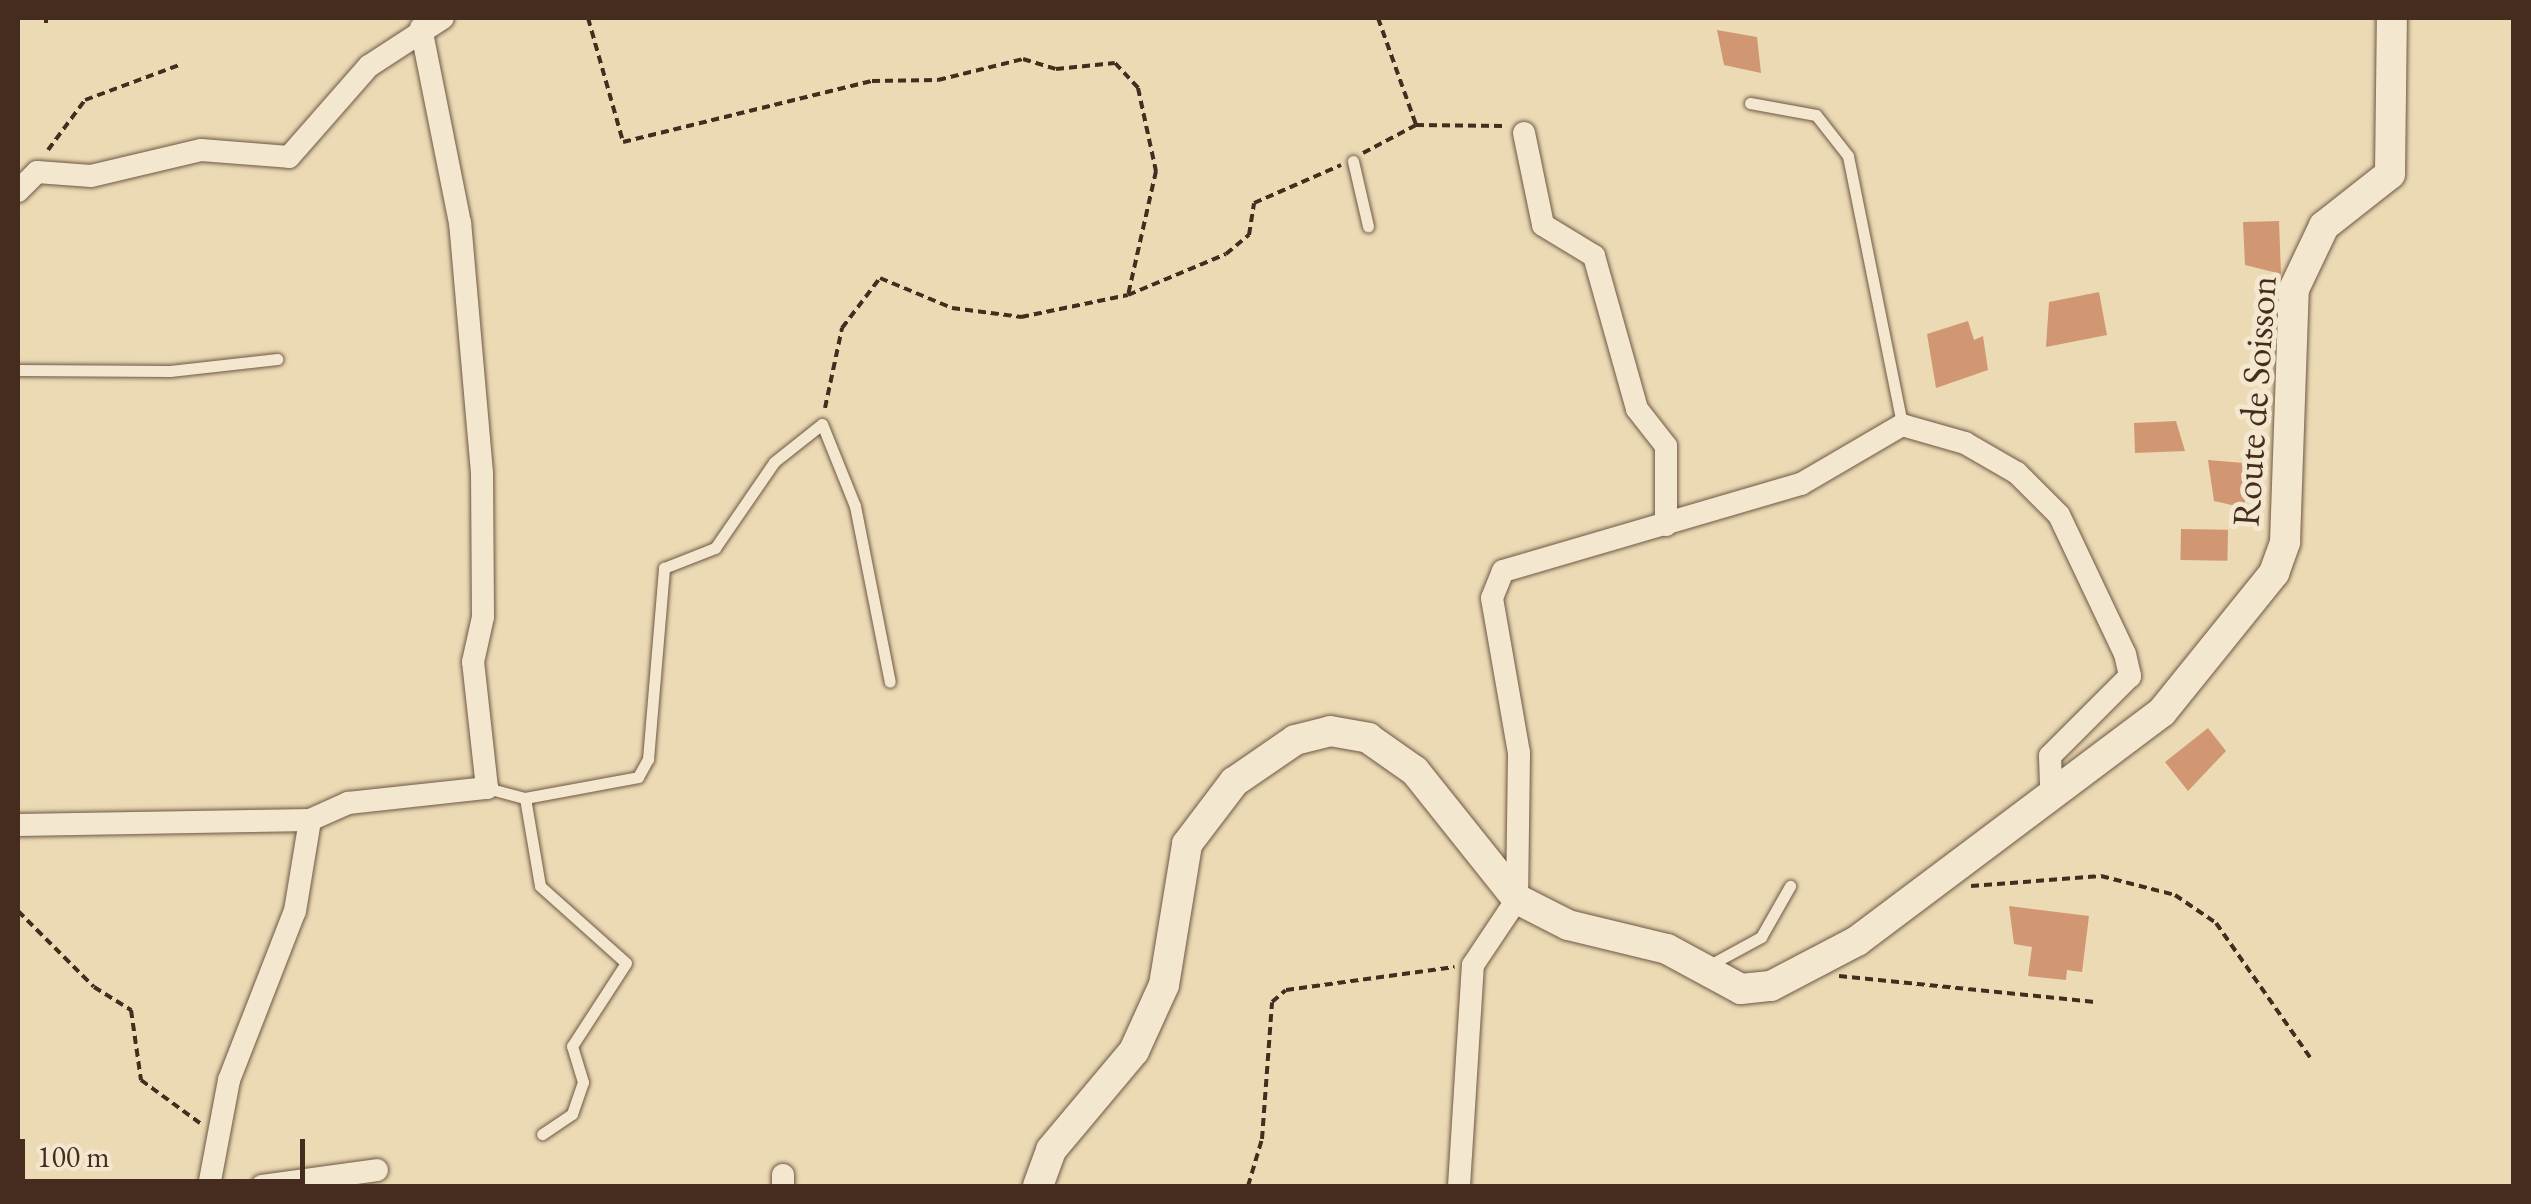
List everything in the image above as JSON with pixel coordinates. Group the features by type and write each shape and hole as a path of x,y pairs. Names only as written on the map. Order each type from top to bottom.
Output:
{"street":[{"path":"18,191 37,172 91,176 201,150 289,157 369,66 421,28 443,18"},
{"name":"Route de Soisson","path":"2051,788 2162,712 2274,574 2285,542 2294,289 2324,226 2390,174 2392,18"},
{"path":"18,825 310,820 348,803 487,788 472,662 483,616 482,473 460,223 421,28"},
{"path":"1524,133 1543,225 1594,256 1637,409 1666,446 1666,525"},
{"path":"1038,1186 1051,1150 1134,1051 1164,985 1187,844 1265,757 1330,731 1368,738 1414,771 1517,899 1568,925 1666,949 1698,972 1741,990 1816,967 2051,788 2050,756 2130,676 2125,654 2059,515 2031,487 1965,444 1902,425 1801,484 1495,579 1519,753 1517,899 1473,965 1460,1186"},
{"path":"210,1186 215,1131 295,911 310,820"},
{"path":"262,1186 377,1170"}],"lane":[{"path":"1750,103 1816,115 1848,156 1902,425"},
{"path":"1353,161 1368,226"},
{"path":"18,370 170,371 277,359"},
{"path":"487,788 524,798 638,777 648,759 664,568 715,548 774,462 822,424 854,506 890,682"},
{"path":"524,798 540,886 626,964 572,1046 583,1082 572,1114 542,1134"},
{"path":"1698,972 1761,937 1790,886"}],"path":[{"path":"588,18 622,142 872,81 938,80 1012,60 1056,68 1115,64 1138,88 1156,171 1128,295"},
{"path":"1378,18 1416,125"},
{"path":"37,172 85,100 182,64"},
{"path":"822,424 842,328 880,278 952,308 1021,317 1128,295 1226,254 1248,235 1254,203 1278,186 1353,161 1416,125 1492,122 1524,133"},
{"path":"1967,886 2101,876 2174,895 2216,923 2310,1058"},
{"path":"18,912 94,987 131,1010 130,1053 148,1091 215,1131"},
{"path":"1248,1186 1262,1139 1272,1002 1286,990 1473,965"},
{"path":"1816,967 1894,986 2095,1002"}],"building":[{"path":"1717,30 1757,37 1761,73 1724,65"},
{"path":"2279,221 2281,274 2245,265 2243,222"},
{"path":"2099,292 2107,335 2046,347 2049,302"},
{"path":"1968,321 1974,340 1983,336 1988,370 1936,388 1927,334"},
{"path":"2176,421 2185,451 2135,453 2134,423"},
{"path":"2208,460 2244,463 2245,508 2214,501"},
{"path":"2181,529 2228,530 2227,561 2180,560"},
{"path":"2208,728 2226,751 2188,791 2165,762"},
{"path":"2009,906 2089,916 2082,972 2067,970 2066,980 2028,976 2032,947 2014,944"}]}
